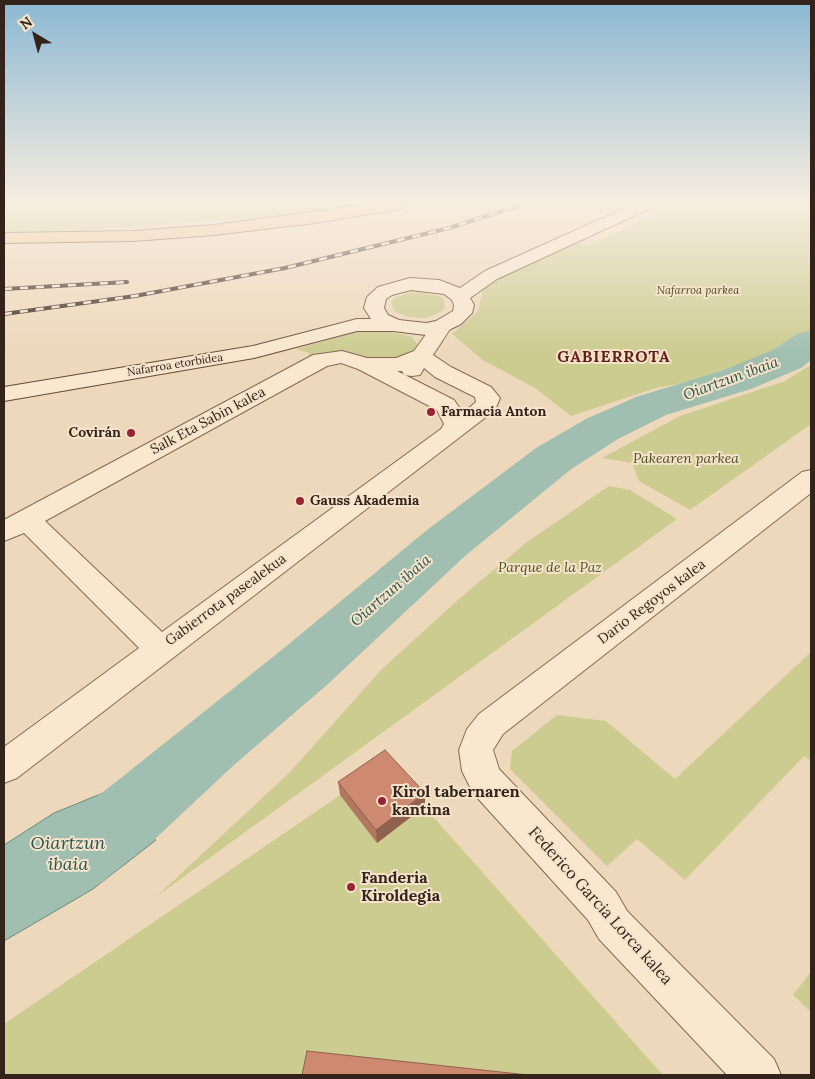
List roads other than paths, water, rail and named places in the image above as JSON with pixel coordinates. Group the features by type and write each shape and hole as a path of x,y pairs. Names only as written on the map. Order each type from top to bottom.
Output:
{"street":[{"name":"Nafarroa etorbidea","path":"344,328 366,317 374,308 377,297 397,286 410,284 439,286 465,282 491,275 536,254"},
{"name":"Nafarroa etorbidea","path":"439,286 460,297 491,275"},
{"path":"418,390 411,376 413,367 442,326 454,320 462,313 464,305 460,297"},
{"path":"374,308 381,319 401,327"},
{"name":"Nafarroa etorbidea","path":"4,394 254,352 344,328 374,324 401,327 442,326"},
{"name":"Gabierrota pasealekua","path":"4,767 160,648 487,406 489,398 483,392 443,372 425,350 422,335 401,327"},
{"name":"Salk Eta Sabin kalea","path":"15,526 321,360 342,357 366,364 399,365 425,350"},
{"path":"366,364 418,390 450,409 454,414 456,424 450,434"},
{"name":"Dario Regoyos kalea","path":"491,724 795,493 811,478"},
{"path":"15,526 160,648"},
{"name":"Federico Garcia Lorca kalea","path":"491,724 479,740 476,750 480,771 486,781 602,906 613,925 758,1075"}],"water":[{"name":"Oiartzun ibaia","path":"108,791 156,840 93,889 4,941 4,845 54,813"}],"waterway":[{"name":"Oiartzun ibaia","path":"4,896 76,856 132,813 211,744 306,666 446,543 553,459 602,429 651,406 736,380 787,359 811,342"}],"railway":[{"path":"4,314 135,296 285,268 341,254"},
{"path":"4,289 127,282"}],"place":[{"name":"Farmacia Anton","path":"431,412"},
{"name":"Covirán","path":"131,433"},
{"name":"Gauss Akademia","path":"300,501"},
{"name":"Kirol tabernaren kantina","path":"382,801"},
{"name":"Fanderia Kiroldegia","path":"351,887"}],"district":[{"name":"GABIERROTA","path":"614,357"}],"park label":[{"name":"Nafarroa parkea","path":"698,291"},
{"name":"Pakearen parkea","path":"686,459"},
{"name":"Parque de la Paz","path":"550,568"}]}
